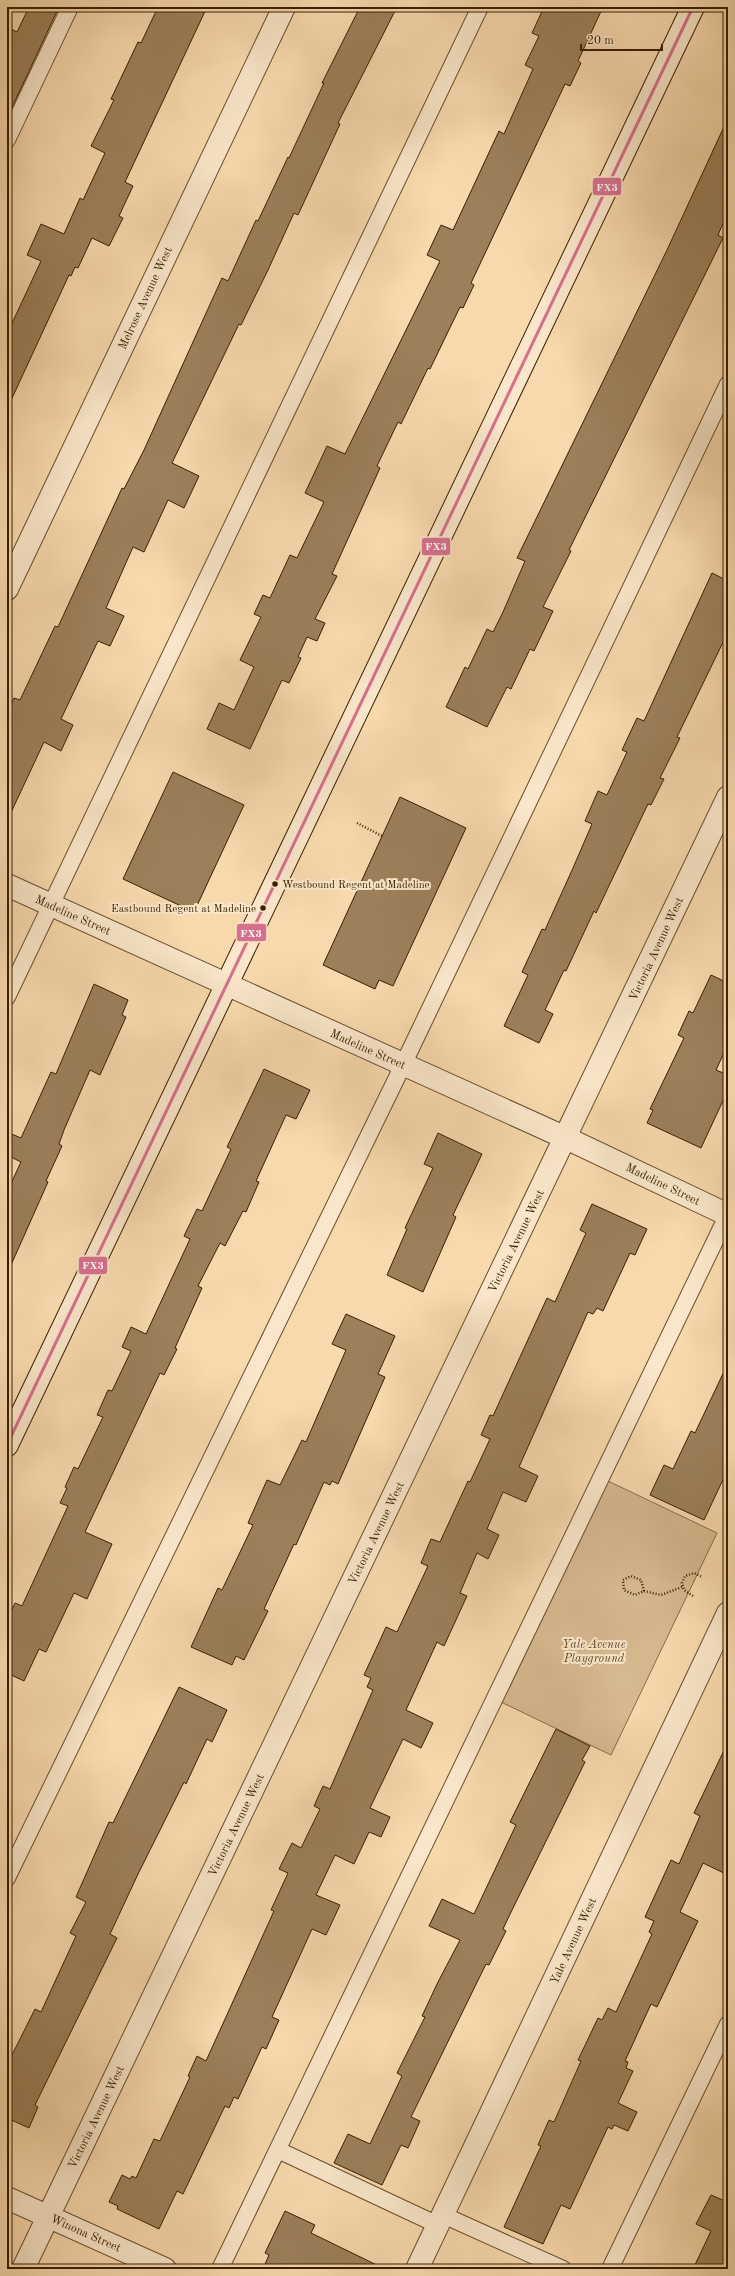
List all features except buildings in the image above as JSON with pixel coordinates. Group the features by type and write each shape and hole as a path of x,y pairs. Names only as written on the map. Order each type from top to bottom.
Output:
{"street":[{"name":"Melrose Avenue West","path":"7,588 284,7"},
{"path":"7,1445 693,7"},
{"name":"Victoria Avenue West","path":"23,2269 728,797"},
{"name":"Madeline Street","path":"7,885 566,1138 728,1215"},
{"name":"Yale Avenue West","path":"417,2269 728,1613"},
{"name":"Winona Street","path":"7,2198 164,2269"}],"lane":[{"path":"7,140 70,7"},
{"path":"7,997 480,7"},
{"path":"7,1878 403,1065 728,384"},
{"path":"220,2269 728,1215"},
{"path":"610,2269 728,2024"},
{"path":"278,2150 440,2220 563,2269"}],"path":[{"path":"357,823 382,836"},
{"path":"682,1587 685,1576 694,1573 702,1576"},
{"path":"644,1591 641,1580 631,1576 623,1580 624,1590 635,1595 644,1591 661,1595 682,1587"},
{"path":"682,1587 693,1596"}],"green space":[{"name":"Yale Avenue Playground","path":"608,1481 717,1533 611,1755 501,1702"}],"transit line":[{"name":"FX3","path":"7,1445 693,7"}],"place":[{"name":"Westbound Regent at Madeline","path":"275,884"},
{"name":"Eastbound Regent at Madeline","path":"263,908"}]}
